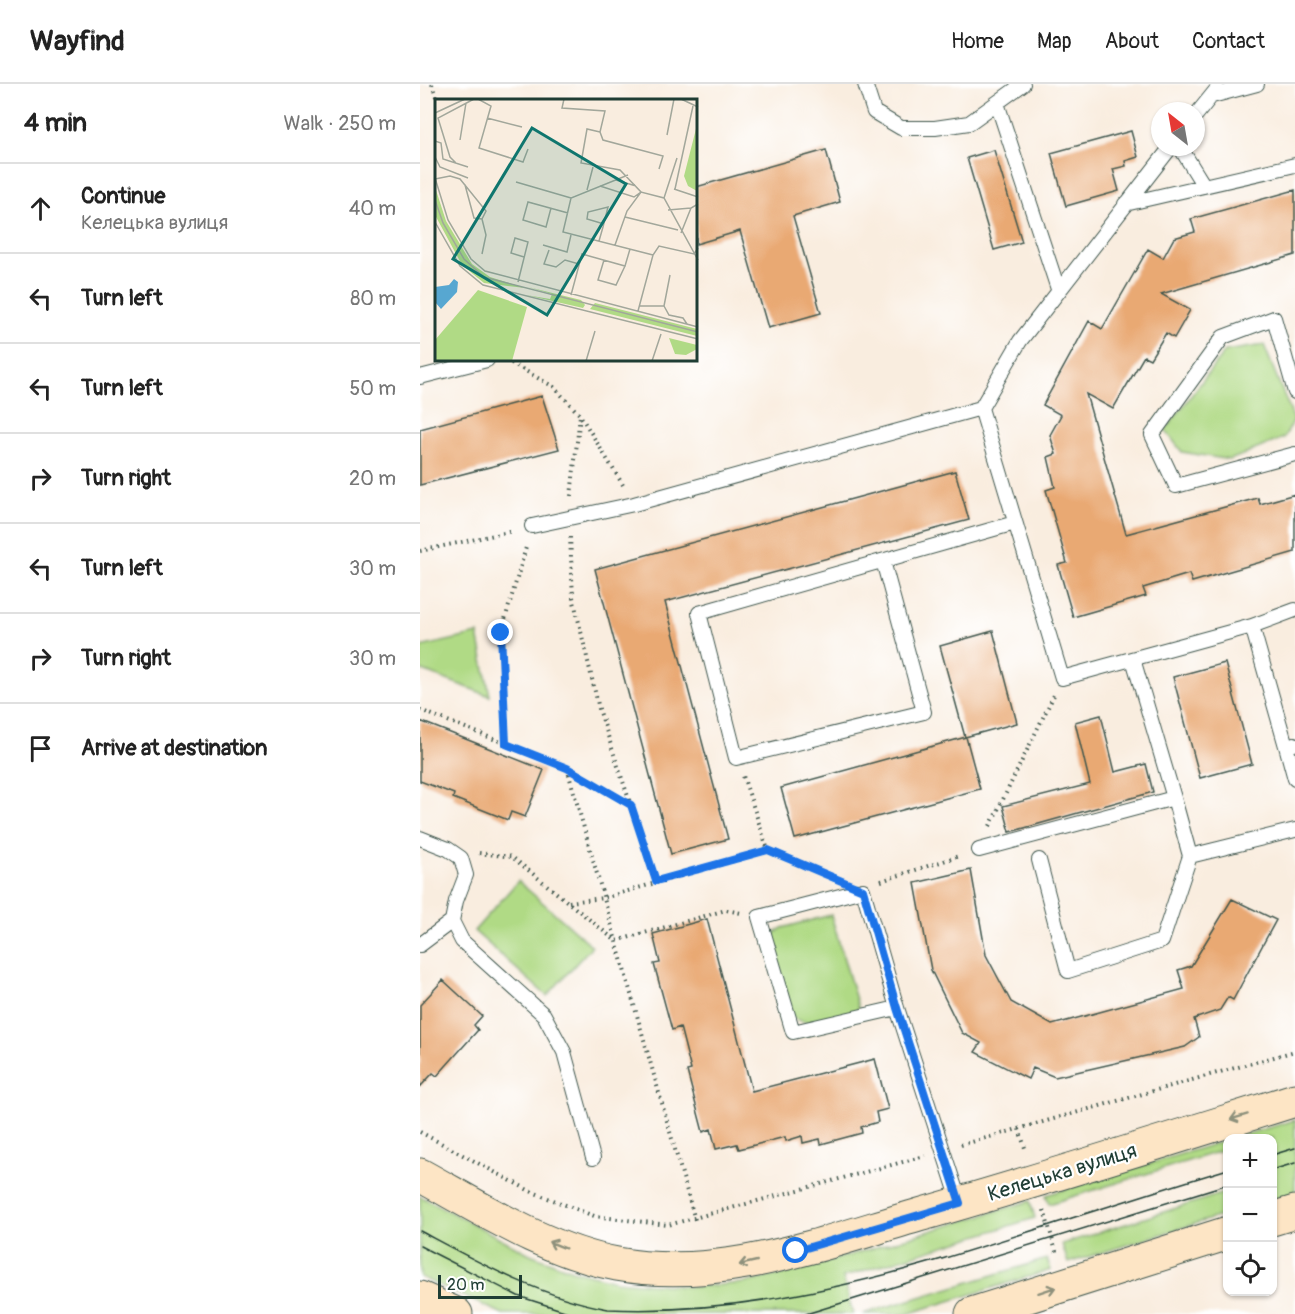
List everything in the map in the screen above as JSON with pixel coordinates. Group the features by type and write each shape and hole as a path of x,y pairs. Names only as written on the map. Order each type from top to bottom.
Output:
{"main road":[{"name":"Келецька вулиця","path":"420,1175 539,1238 577,1253 617,1264 653,1268 740,1265 960,1203 1295,1100"},
{"path":"1277,1217 1295,1212"},
{"path":"972,1314 1223,1234"},
{"path":"420,1298 456,1314"}],"lane":[{"path":"865,84 874,112 901,128 935,128 969,123 1023,84"},
{"path":"1205,104 1221,84"},
{"path":"1212,96 1257,84"},
{"path":"997,103 1058,289"},
{"path":"532,526 634,504 981,408 1020,341 1163,156"},
{"path":"1186,156 1204,186"},
{"path":"1125,204 1295,165"},
{"path":"1295,392 1274,318 1224,337 1152,435 1176,486 1295,454"},
{"path":"420,377 479,362"},
{"path":"981,408 1062,678 1252,626 1295,610"},
{"path":"883,561 924,712 736,758 699,613 1015,523"},
{"path":"1252,626 1291,745 1295,779"},
{"path":"1039,860 1068,971 1162,941 1190,856 1133,659"},
{"path":"979,850 1173,798"},
{"path":"1190,856 1295,830"},
{"path":"420,838 448,849 461,858 466,875 456,901 452,921 462,941 544,1016 564,1052 593,1158"},
{"path":"897,1008 793,1032 759,917 863,890 897,1008 960,1203"},
{"path":"420,945 452,921"}],"path":[{"path":"432,84 437,99"},
{"path":"510,362 554,387 580,415 634,504"},
{"path":"580,415 569,518 573,597 599,709 656,881"},
{"path":"420,551 532,526 501,633 506,744"},
{"path":"569,902 604,898 768,850 863,890 891,876 979,850 1062,678"},
{"path":"420,710 567,768 631,805"},
{"path":"736,758 768,850"},
{"path":"567,768 695,1220"},
{"path":"448,849 512,857 616,941"},
{"path":"616,941 726,910 759,917"},
{"path":"420,1132 530,1191 594,1215 668,1225 695,1220 1295,1051"},
{"path":"1019,1129 1066,1283"}],"green space":[{"path":"1264,345 1294,420 1284,438 1230,460 1182,452 1165,430 1225,351"},
{"path":"478,634 490,696 420,670 420,647"},
{"path":"518,881 592,946 547,996 474,931"},
{"path":"831,915 859,1010 816,1022 799,1021 792,1017 772,944 774,934 782,928"},
{"path":"1295,1120 1295,1193 1277,1199 1277,1134 1247,1134"},
{"path":"1223,1141 1223,1150 1049,1204 1046,1195"},
{"path":"1223,1193 1223,1215 1068,1263 1062,1244"},
{"path":"420,1196 530,1254 572,1270 616,1281 692,1287 745,1283 803,1269 1030,1201 1035,1218 843,1277 853,1314 503,1314 420,1277"},
{"path":"1047,1259 1051,1270 907,1314 863,1314"}],"building":[{"path":"1131,131 1138,157 1125,161 1126,166 1113,169 1119,191 1066,206 1051,153"},
{"path":"826,150 840,202 793,216 821,313 768,328 740,231 698,243 698,186"},
{"path":"994,150 1022,242 994,250 967,158"},
{"path":"1295,190 1295,255 1161,294 1190,310 1174,338 1166,333 1150,359 1144,356 1113,409 1086,394 1126,534 1258,498 1260,504 1295,494 1295,552 1192,582 1189,574 1143,588 1146,596 1073,617 1058,565 1067,563 1046,490 1055,487 1048,457 1056,454 1050,435 1061,415 1043,405 1089,321 1102,329 1148,249 1163,258 1174,238 1195,232 1191,219"},
{"path":"542,396 559,449 420,485 420,429"},
{"path":"955,471 969,520 665,602 728,839 671,854 595,569"},
{"path":"993,631 1017,723 965,737 940,646"},
{"path":"1225,663 1252,764 1200,778 1173,677"},
{"path":"1101,715 1115,772 1146,764 1153,792 1010,832 1003,806 1090,784 1075,722"},
{"path":"420,721 544,770 525,817 511,812 508,820 453,798 454,794 420,781"},
{"path":"966,737 980,789 795,839 781,788"},
{"path":"971,870 986,955 1011,1002 1052,1025 1184,989 1178,970 1191,966 1232,899 1276,920 1233,1000 1228,997 1220,1010 1194,1019 1199,1037 1185,1047 1055,1077 1033,1068 1028,1079 975,1052 981,1043 962,1033 931,970 915,883"},
{"path":"707,919 752,1091 875,1059 888,1109 876,1112 878,1122 861,1127 862,1133 821,1144 820,1139 803,1143 802,1136 786,1141 785,1137 739,1149 737,1144 716,1149 711,1129 703,1132 687,1071 691,1070 680,1027 672,1030 654,964 660,963 653,934"},
{"path":"443,980 482,1016 474,1025 478,1030 437,1076 433,1073 420,1087 420,1005"}],"tram line":[{"path":"1277,1153 1295,1148"},
{"path":"1277,1168 1295,1163"},
{"path":"420,1231 511,1278 583,1304 608,1309 693,1308 777,1298 901,1271 1223,1171"},
{"path":"806,1314 1223,1186"},
{"path":"420,1246 518,1296 574,1314"}],"route":[{"path":"501,633 506,744 567,768 631,805 656,881 768,850 863,890 897,1008 960,1203 796,1251"}]}
